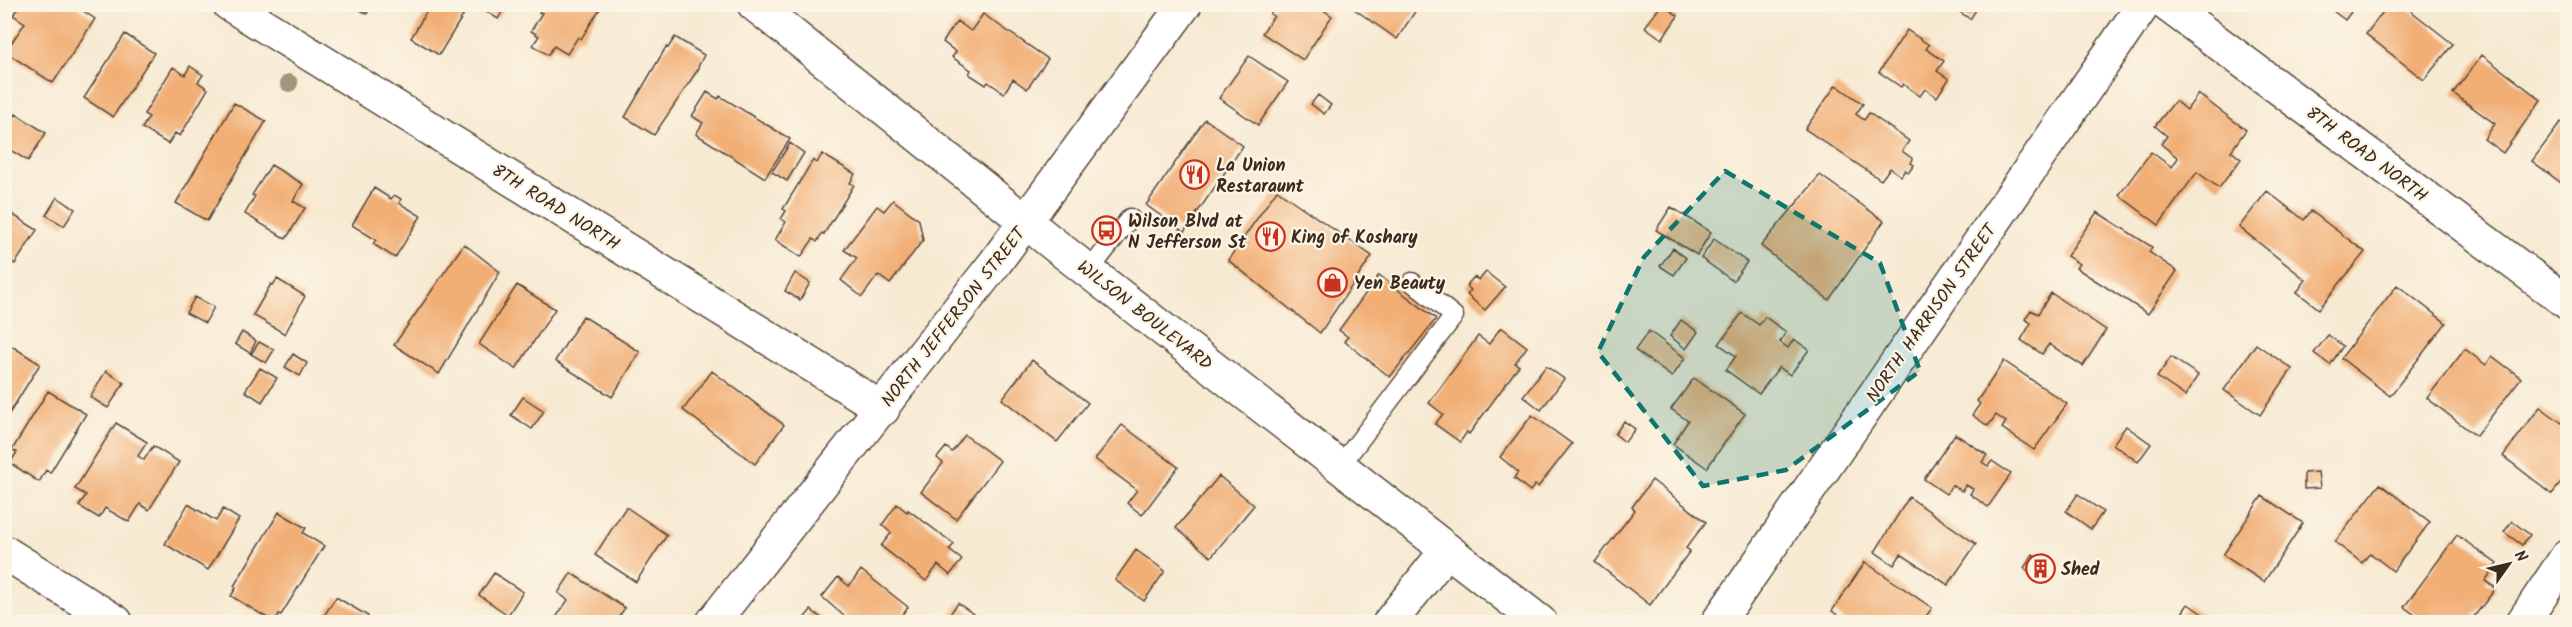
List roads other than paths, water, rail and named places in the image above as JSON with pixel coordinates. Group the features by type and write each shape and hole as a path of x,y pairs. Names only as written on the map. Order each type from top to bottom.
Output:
{"street":[{"name":"8TH ROAD NORTH","path":"229,4 883,408"},
{"name":"WILSON BOULEVARD","path":"754,4 1026,223 1540,622"},
{"name":"NORTH JEFFERSON STREET","path":"712,622 883,408 1026,223 1185,4"},
{"name":"NORTH HARRISON STREET","path":"1718,622 2144,4"},
{"name":"8TH ROAD NORTH","path":"2166,4 2568,303"},
{"path":"1390,622 1447,550"},
{"path":"4,552 116,622"},
{"path":"2523,622 2568,555"}],"lane":[{"path":"1089,271 1130,218"},
{"path":"1340,466 1454,316 1412,282"}],"place":[{"name":"La Union Restaraunt","path":"1195,175"},
{"name":"Wilson Blvd at N Jefferson St","path":"1107,231"},
{"name":"King of Koshary","path":"1270,237"},
{"name":"Yen Beauty","path":"1333,283"},
{"name":"Shed","path":"2040,569"}]}
